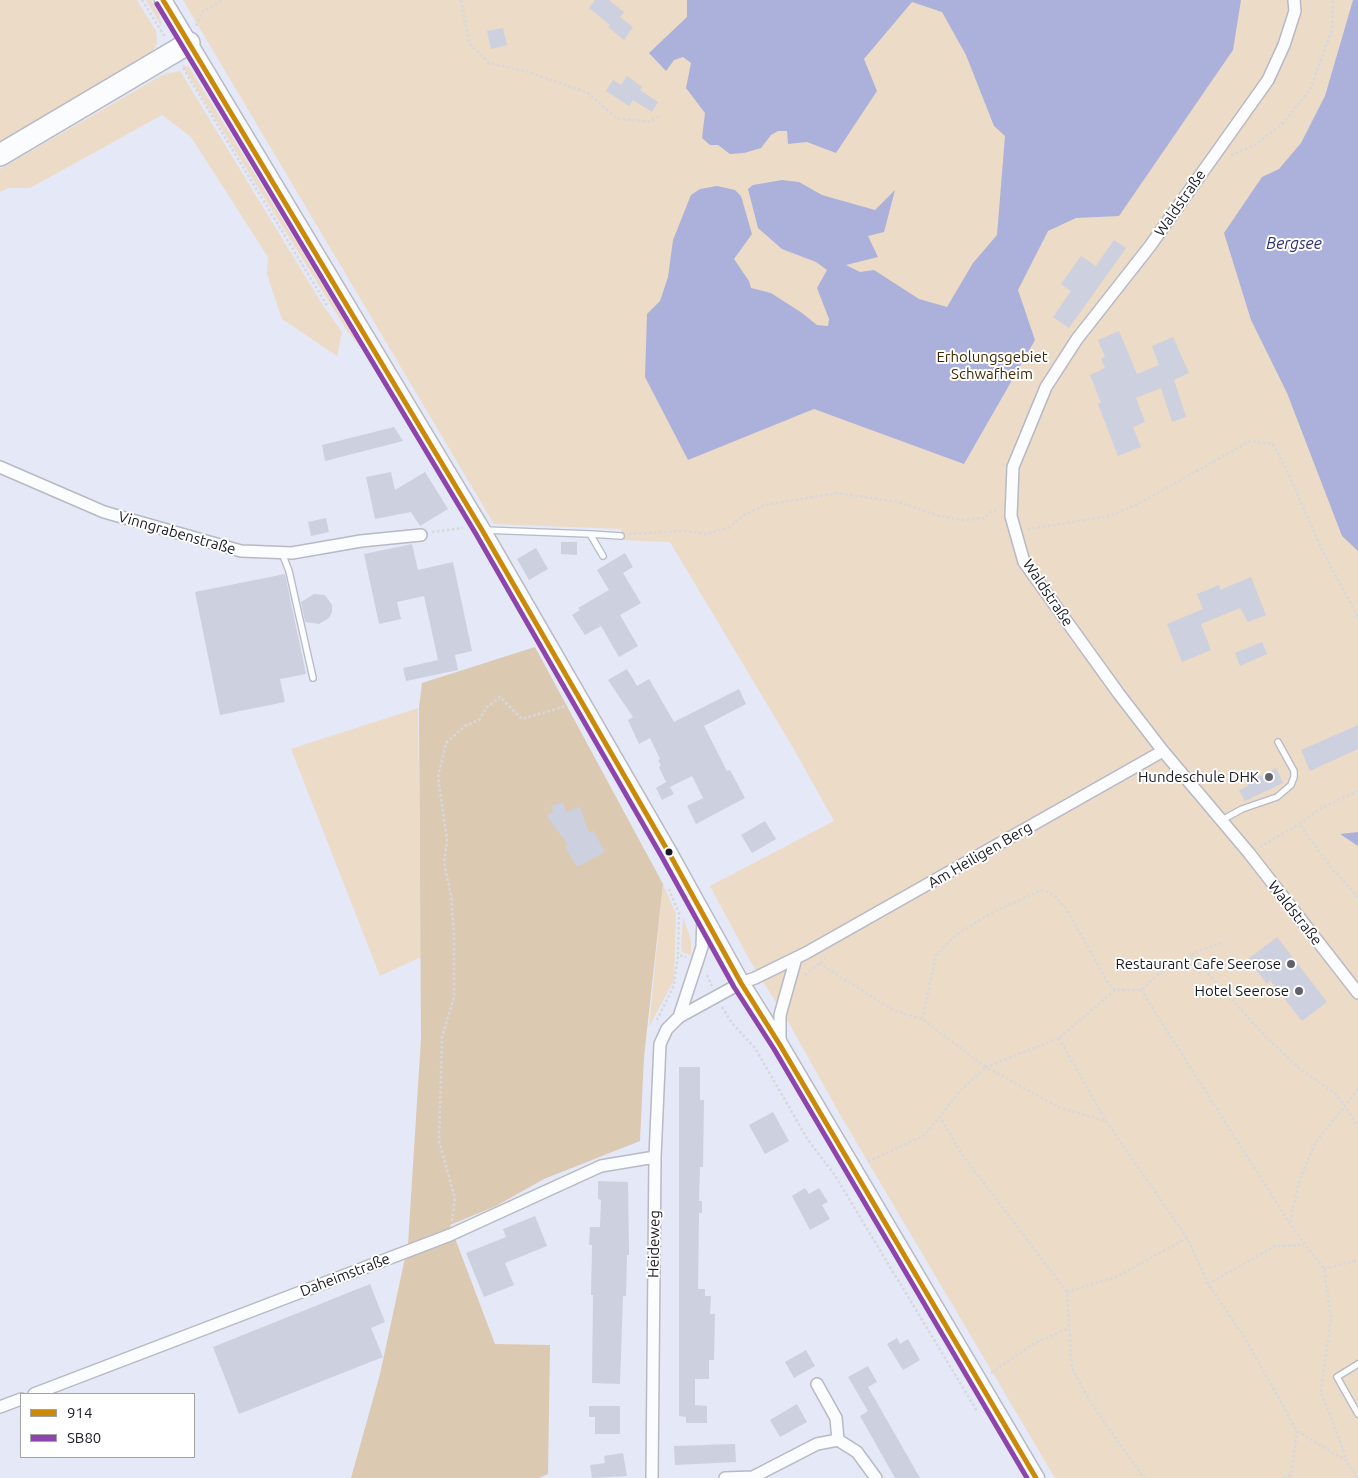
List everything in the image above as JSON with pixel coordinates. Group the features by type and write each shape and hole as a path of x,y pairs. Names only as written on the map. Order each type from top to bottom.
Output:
{"highway":[{"path":"0,155 189,43"}],"main road":[{"path":"163,0 482,530 741,982 1036,1478"}],"street":[{"name":"Waldstraße","path":"1294,0 1295,11 1284,45 1268,80 1150,246 1077,339 1046,387 1013,467 1011,516 1024,562 1163,751 1249,853 1358,993"},
{"name":"Vinngrabenstraße","path":"0,467 104,512 241,551 282,553 421,535"},
{"name":"Am Heiligen Berg","path":"741,982 755,978 796,958 1163,751"},
{"name":"Heideweg","path":"679,1017 702,947 703,915"},
{"path":"780,1045 780,1015 796,958"},
{"name":"Heideweg","path":"652,1478 655,1157 660,1044 667,1029 679,1017 718,997 741,982"},
{"name":"Daheimstraße","path":"37,1393 450,1235 601,1166 655,1157"},
{"path":"817,1384 836,1418 838,1440"},
{"path":"0,1408 20,1399"},
{"path":"725,1478 753,1477 817,1444 838,1440 857,1452 876,1478"}],"lane":[{"path":"482,530 621,536"},
{"path":"590,534 603,556"},
{"path":"282,553 289,571 312,678"},
{"path":"1222,820 1242,809 1277,797 1291,784 1294,771 1278,742"},
{"path":"1358,1364 1336,1377 1358,1414"}],"path":[{"path":"189,43 202,12 223,0"},
{"path":"461,0 469,43 489,63 529,72 588,93 616,118 648,122 661,116"},
{"path":"1216,151 1221,156 1233,155 1256,144 1283,123 1310,90 1332,29 1333,0"},
{"path":"1014,530 1042,528 1109,516 1138,504 1250,441 1273,444 1322,550 1358,617"},
{"path":"621,536 636,533 685,531 706,534 728,528 744,515 765,504 837,493 898,502 939,516 964,520 984,518 992,511 1012,508"},
{"path":"421,535 459,527 482,530"},
{"path":"450,1235 455,1198 439,1140 442,1037 454,997 454,935 451,895 444,863 447,840 438,777 446,743 465,726 479,720 487,706 500,696 522,719 556,711 573,703"},
{"path":"1249,853 1299,824 1323,807 1358,792"},
{"path":"1299,824 1330,866 1358,897"},
{"path":"660,1044 656,1024 674,985 678,955 679,914 666,881"},
{"path":"922,1018 936,955 956,935 991,913 1042,890 1054,895 1067,910 1108,983 1115,990"},
{"path":"852,1169 925,1135 960,1091 986,1067 1060,1038 1115,990 1141,990 1161,972 1191,955 1223,942"},
{"path":"678,955 688,958 703,968 732,1023 755,1048 808,1140 834,1174 978,1413"},
{"path":"1191,955 1265,1036 1300,1069 1336,1094 1358,1128"},
{"path":"819,963 893,1010 922,1018 986,1067 1058,1107 1106,1122"},
{"path":"1141,990 1290,1224 1324,1269 1331,1318 1321,1392 1348,1461 1358,1478"},
{"path":"1060,1038 1106,1122 1187,1238 1208,1284 1245,1338 1296,1431 1348,1461"},
{"path":"1290,1224 1299,1182 1315,1143 1358,1089"},
{"path":"939,1116 961,1153 1067,1292 1072,1368 1093,1406 1144,1478"},
{"path":"1067,1292 1116,1277 1187,1238"},
{"path":"1208,1284 1275,1246 1304,1245"},
{"path":"1324,1269 1358,1260"},
{"path":"978,1380 1035,1344 1069,1328"},
{"path":"1284,1478 1291,1475 1296,1431"}],"green space":[{"path":"0,0 137,0 156,31 157,44 152,52 0,143"},
{"path":"146,0 151,0 159,13 162,27"},
{"name":"Erholungsgebiet Schwafheim","path":"183,0 1358,0 1358,1478 1055,1478 842,1118 789,1023 749,959 710,886 834,821 795,751 670,542 622,540 621,529 494,524"},
{"path":"182,65 189,67 366,355 346,329"},
{"path":"180,71 322,304 342,332 337,356 282,319 267,274 268,257 191,137 162,115 30,188 8,188 0,192 0,169 164,74"},
{"path":"418,708 421,957 380,976 291,749"},
{"path":"663,884 676,914 674,980 649,1027"},
{"path":"683,917 691,940 691,955 682,952 681,948"}],"shaded area":[{"path":"535,647 663,884 644,1057 640,1141 544,1179 496,1206 450,1225 495,1344 550,1345 548,1474 539,1478 351,1478 380,1374 408,1244 421,1039 419,708 422,683"}],"water":[{"path":"687,0 1241,0 1233,50 1119,216 1076,218 1048,231 1018,290 1035,340 964,464 814,409 688,460 645,377 647,314 660,301 668,277 673,240 691,195 700,189 717,186 735,190 741,196 752,234 734,259 749,281 751,288 771,293 817,325 828,326 829,319 817,288 827,270 816,262 782,249 758,228 748,189 753,185 782,180 799,182 822,195 875,210 895,190 884,232 868,236 878,257 846,265 860,272 874,270 919,299 947,307 973,263 997,235 1005,136 994,126 966,55 942,12 912,2 864,59 877,91 836,153 807,142 788,144 787,131 778,131 771,135 761,148 744,153 730,154 718,145 710,145 702,138 705,113 686,88 691,63 683,57 674,60 666,71 649,53 687,17"},
{"name":"Bergsee","path":"1353,0 1358,0 1358,551 1342,536 1287,393 1251,320 1224,233 1262,177 1279,169 1301,143 1325,96"},
{"path":"1358,832 1358,846 1340,834"}],"building":[{"path":"595,0 609,0 624,12 620,17 633,27 624,40 608,27 610,25 589,8"},
{"path":"503,28 507,45 491,49 487,31"},
{"path":"627,76 642,87 640,90 658,102 652,112 633,100 629,106 606,91 613,80 621,85"},
{"path":"1114,240 1126,248 1069,328 1053,317 1071,291 1061,284 1081,256 1096,266"},
{"path":"1119,331 1137,374 1159,365 1152,346 1173,337 1189,373 1174,380 1186,417 1172,422 1161,388 1136,398 1145,422 1133,427 1141,447 1118,456 1098,404 1101,403 1090,375 1105,368 1101,359 1105,357 1098,340"},
{"path":"394,427 403,441 325,461 322,445"},
{"path":"391,472 395,490 425,472 448,509 420,526 411,512 375,519 366,477"},
{"path":"326,518 329,532 311,536 308,522"},
{"path":"561,542 577,542 577,555 561,554"},
{"path":"412,544 418,570 453,562 472,651 455,655 458,670 406,681 403,668 438,660 424,596 397,602 401,619 379,624 364,554"},
{"path":"536,548 548,569 529,580 517,559"},
{"path":"625,553 633,567 623,573 641,603 620,615 638,646 619,657 601,626 585,635 572,615 580,610 578,608 609,590 597,570"},
{"path":"285,574 306,674 280,679 285,702 220,715 195,592"},
{"path":"1251,577 1266,615 1248,622 1240,608 1201,624 1211,650 1182,662 1167,624 1203,609 1197,594 1219,585 1220,590"},
{"path":"314,594 325,595 332,605 332,612 329,618 319,624 305,622 301,602"},
{"path":"1262,642 1267,654 1240,666 1235,653"},
{"path":"627,669 637,686 649,679 674,722 739,689 746,704 704,726 727,771 730,770 745,798 696,824 687,806 703,798 692,776 670,787 674,794 662,800 656,788 666,782 659,767 661,765 658,760 660,759 650,738 639,744 628,720 633,717 608,680"},
{"path":"1358,725 1358,749 1310,771 1301,750"},
{"name":"Hundeschule DHK","path":"1276,768 1283,783 1245,801 1239,790 1248,786 1247,783"},
{"path":"563,802 566,812 580,807 589,833 593,830 605,852 577,867 565,847 568,845 546,815 554,812 551,806"},
{"path":"765,821 776,839 752,853 741,835"},
{"path":"1277,937 1327,1002 1302,1021 1270,980 1267,984 1248,959"},
{"path":"679,1067 700,1067 700,1100 704,1100 703,1167 700,1167 699,1201 702,1201 702,1213 699,1213 698,1289 705,1289 705,1296 711,1296 710,1314 715,1314 714,1360 709,1360 709,1379 695,1379 695,1405 707,1406 707,1423 686,1423 686,1417 679,1416"},
{"path":"773,1112 789,1141 765,1154 749,1125"},
{"path":"598,1181 628,1182 629,1255 627,1255 626,1296 623,1296 620,1384 592,1383 592,1245 589,1245 590,1227 600,1227 601,1200 598,1199"},
{"path":"805,1188 809,1194 819,1188 828,1202 822,1205 830,1219 810,1230 792,1196"},
{"path":"535,1216 547,1246 505,1263 514,1285 484,1297 466,1253 506,1237 503,1229"},
{"path":"370,1284 385,1322 371,1328 383,1357 239,1414 213,1347"},
{"path":"897,1338 900,1344 908,1339 920,1360 903,1370 887,1344"},
{"path":"806,1350 815,1366 794,1378 785,1362"},
{"path":"868,1366 877,1382 868,1387 920,1478 895,1478 860,1416 868,1411 848,1377"},
{"path":"797,1404 807,1422 780,1437 770,1420"},
{"path":"589,1406 620,1406 620,1434 595,1434 595,1417 589,1417"},
{"path":"735,1444 736,1462 675,1465 674,1446"},
{"path":"623,1453 627,1476 592,1478 590,1465 605,1463 604,1456"}],"transit line":[{"name":"914","path":"163,0 482,530 669,853 741,983 780,1045 1036,1478"},
{"name":"SB80","path":"157,4 476,534 662,857 734,987 774,1049 1027,1478"}],"place":[{"name":"Hundeschule DHK","path":"1269,777"},
{"name":"Restaurant Cafe Seerose","path":"1291,964"},
{"name":"Hotel Seerose","path":"1299,991"}]}
